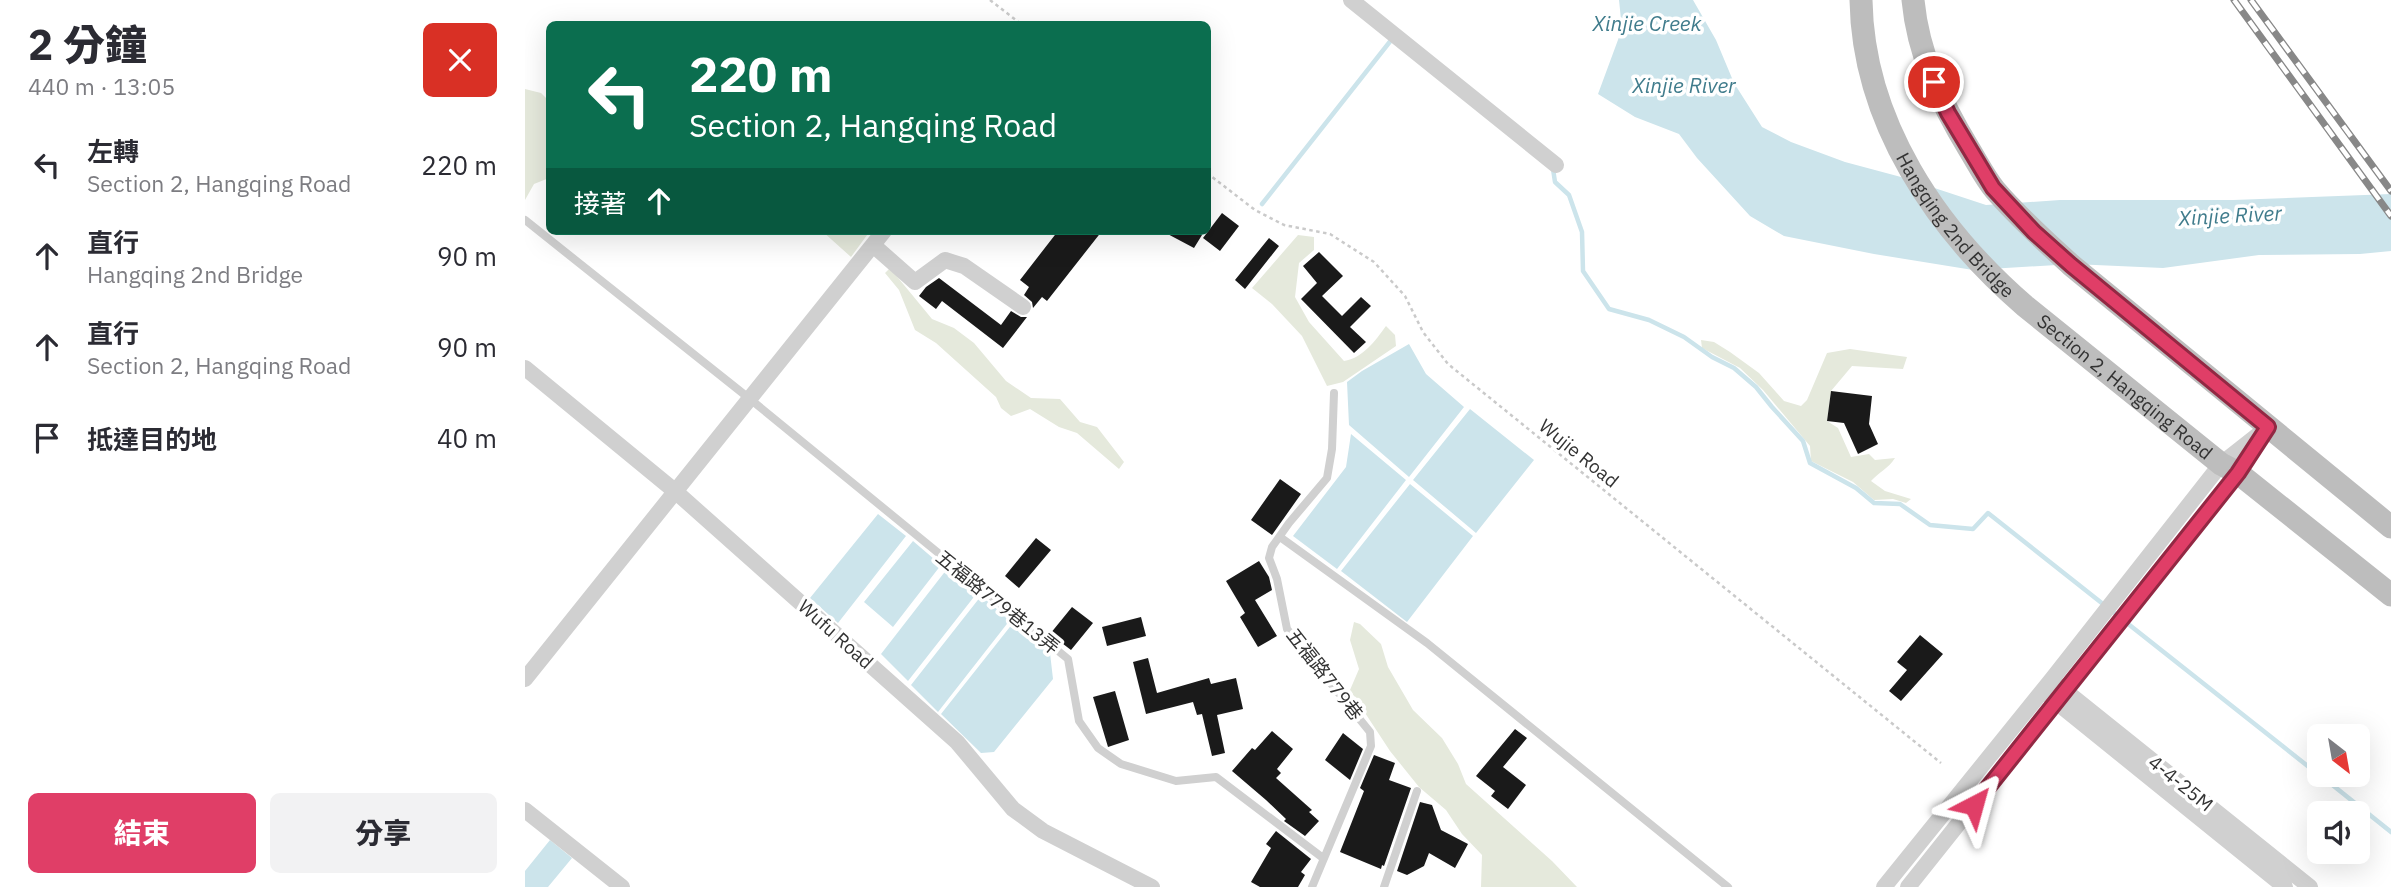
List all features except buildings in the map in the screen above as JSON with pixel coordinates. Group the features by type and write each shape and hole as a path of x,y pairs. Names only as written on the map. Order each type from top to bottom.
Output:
{"street":[{"path":"1351,0 1556,165"},
{"name":"Hangqing 2nd Bridge","path":"1861,0 1862,21 1872,71 1893,137 1921,190 1961,243 1996,281 2025,306"},
{"path":"1913,0 1919,39 1934,82 1948,113 1993,188 2034,232 2391,527"},
{"path":"525,678 881,235"},
{"path":"873,245 915,282 945,260 964,266 1023,307"},
{"name":"Section 2, Hangqing Road","path":"2025,306 2391,594"},
{"name":"Wufu Road","path":"525,368 677,492 957,742 1013,808 1043,831 1152,887"},
{"path":"1884,887 2047,685 2230,468 2268,427"},
{"path":"1908,887 2123,618 2230,468"},
{"name":"4-4-25M","path":"2047,685 2310,887"},
{"name":"4-4-25M","path":"2061,696 2285,887"},
{"path":"525,810 622,887"}],"lane":[{"name":"五福路779巷13弄","path":"525,220 750,399 1067,659 1079,721 1098,748 1121,764 1176,781 1216,777 1324,858"},
{"path":"1334,393 1332,449 1327,478 1280,537 1427,643 1728,887"},
{"name":"五福路779巷","path":"1280,537 1272,547 1269,558 1277,579 1287,629 1370,732 1371,746 1312,887"},
{"path":"1384,887 1417,791"}],"path":[{"path":"990,0 1017,21"},
{"name":"Wujie Road","path":"1211,176 1255,210 1284,225 1329,234 1374,262 1405,296 1423,332 1448,365 1941,763"}],"shaded area":[{"path":"525,89 541,93 546,98 546,179 534,184 525,200"},
{"path":"826,235 867,235 851,257"},
{"path":"1298,235 1314,237 1314,250 1299,263 1295,297 1309,322 1344,361 1363,353 1386,326 1395,335 1396,346 1343,382 1327,386 1302,336 1272,304 1252,288"},
{"path":"890,268 932,319 954,328 974,343 1006,381 1031,398 1060,399 1080,422 1097,427 1124,462 1119,469 1077,433 1059,427 1030,409 1011,416 1001,408 996,397 936,343 915,330 899,290 885,273"},
{"path":"1701,340 1714,342 1730,352 1759,373 1784,401 1801,406 1807,400 1827,353 1850,349 1907,357 1903,369 1852,366 1831,391 1827,421 1838,428 1851,457 1869,454 1875,460 1895,458 1871,481 1885,491 1911,499 1906,503 1893,499 1874,500 1853,482 1811,461 1810,446 1763,390 1740,368 1702,348"},
{"path":"1354,622 1360,624 1381,644 1388,667 1413,710 1442,738 1458,764 1466,784 1577,887 1481,887 1482,855 1462,834 1446,810 1419,787 1390,751 1350,690 1359,669 1350,640"}],"water":[{"name":"Xinjie River","path":"1619,0 1693,0 1716,40 1734,83 1762,127 1791,142 1845,162 1986,205 2060,200 2233,200 2391,194 2391,251 2259,255 2163,268 2073,264 1973,270 1784,236 1750,216 1697,158 1679,134 1635,117 1598,94 1622,29"},
{"path":"1409,344 1426,374 1464,407 1409,477 1349,425 1347,382"},
{"path":"1470,409 1534,460 1476,533 1413,480"},
{"path":"1351,434 1406,480 1337,569 1293,536 1346,467"},
{"path":"1410,484 1473,536 1407,622 1341,571"},
{"path":"878,514 906,536 838,623 810,598"},
{"path":"913,541 941,565 893,627 864,602"},
{"path":"947,569 977,593 908,681 881,654"},
{"path":"981,596 1010,620 938,712 911,685"},
{"path":"1013,623 1050,653 1053,679 994,752 981,753 941,714"},
{"path":"550,840 572,858 548,887 525,887 525,871"}],"waterway":[{"path":"1262,204 1392,39 1394,41"},
{"path":"1553,169 1555,182 1569,195 1582,232 1583,271 1609,309 1649,320 1684,337 1712,357 1734,368 1756,387 1803,441 1810,463 1856,488 1874,503 1900,504 1930,525 1973,529 1988,513 2307,766"},
{"path":"2336,788 2391,832"}],"railway":[{"path":"2234,0 2391,216"},
{"path":"2251,0 2391,191"}],"route":[{"path":"1934,82 1948,113 1993,188 2034,232 2268,427 2238,473 1974,805"}],"water label":[{"name":"Xinjie Creek","path":"1647,24"}]}
